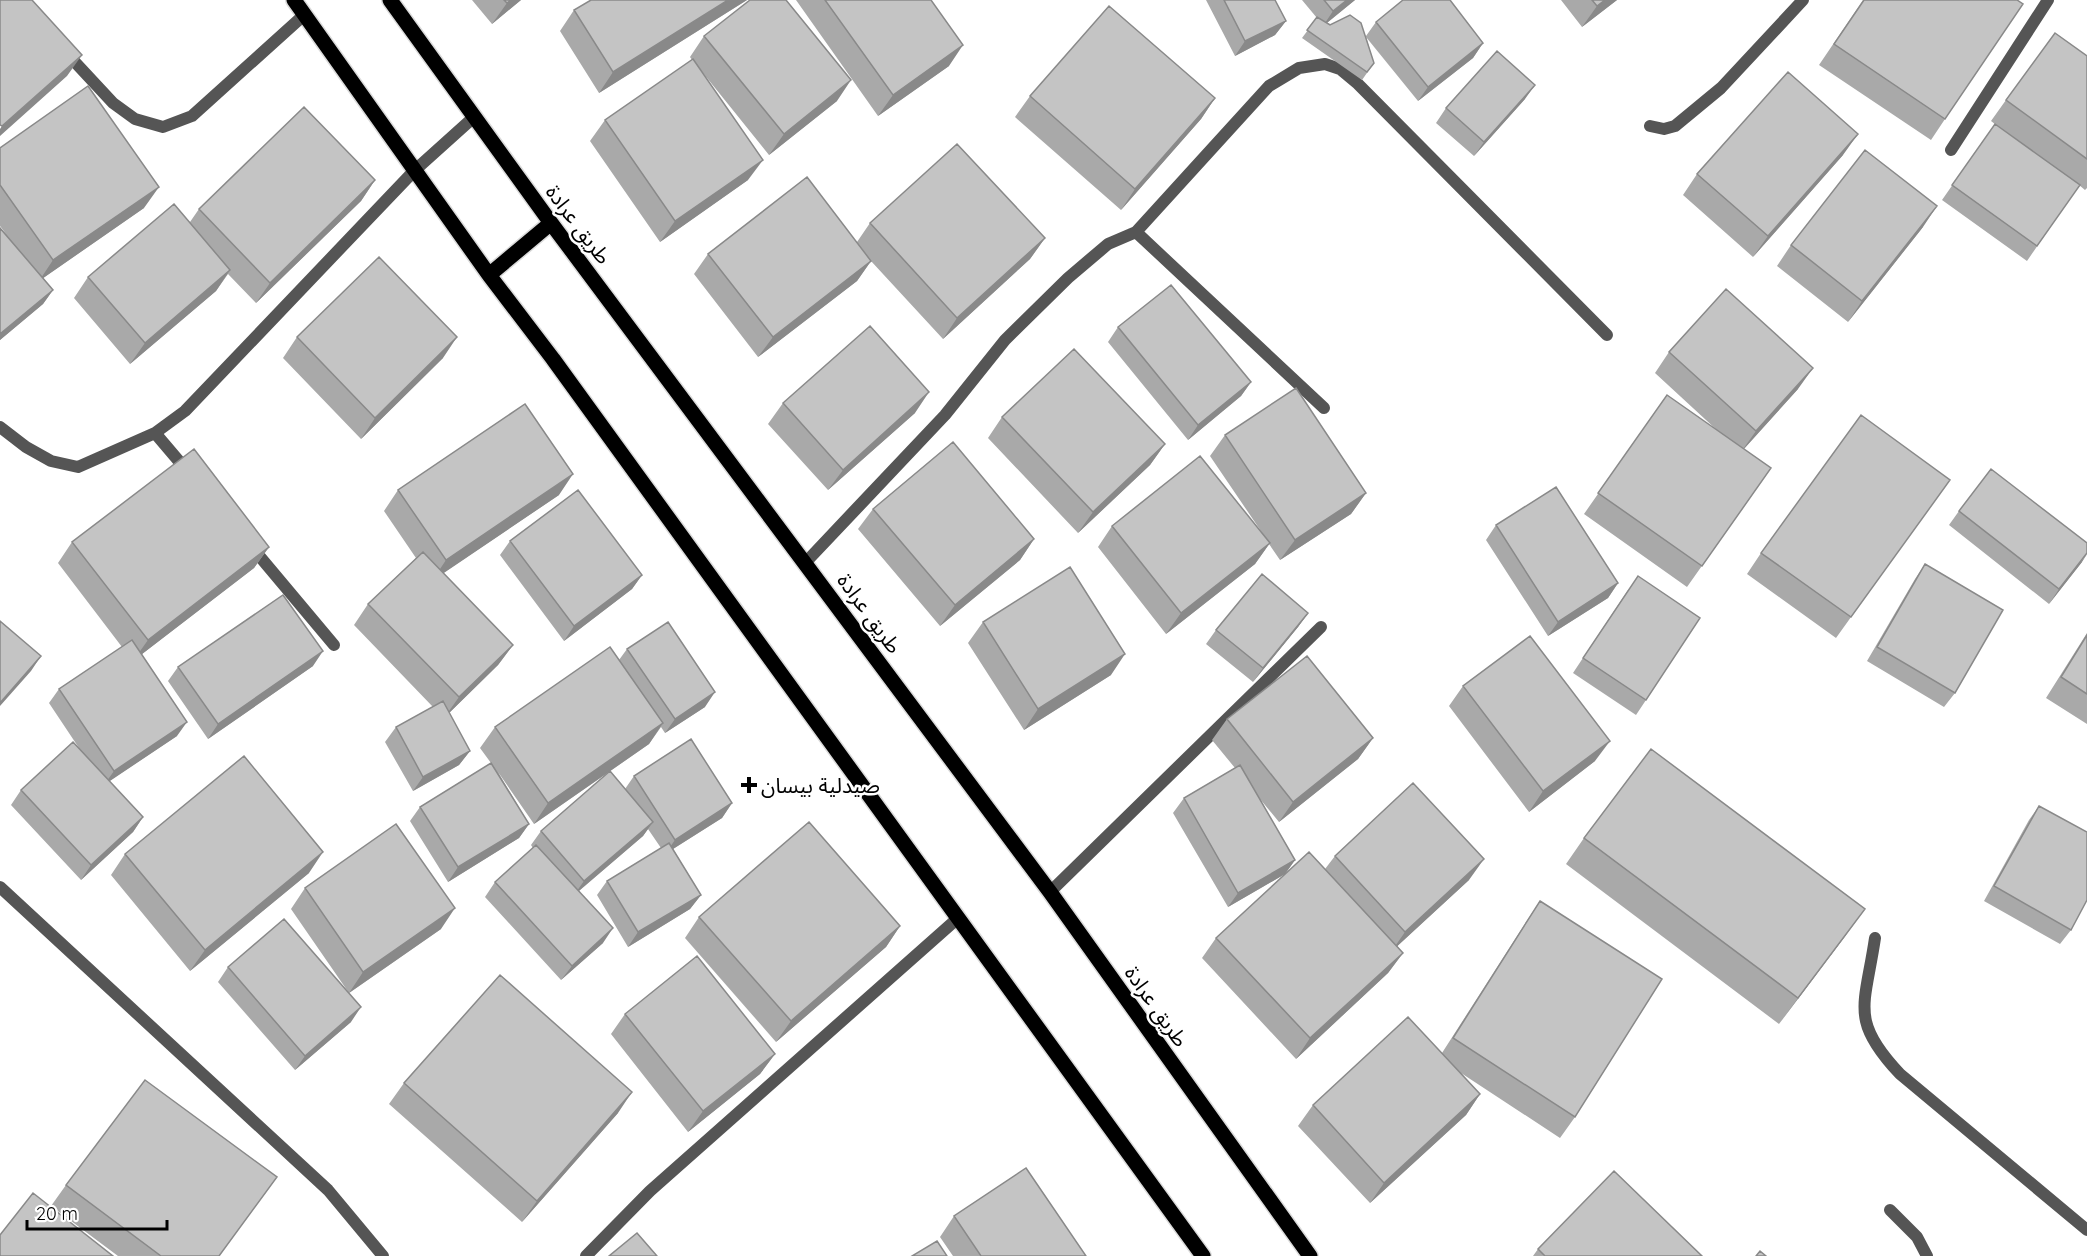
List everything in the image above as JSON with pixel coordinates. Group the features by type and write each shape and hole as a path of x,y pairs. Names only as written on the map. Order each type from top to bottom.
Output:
{"main road":[{"path":"294,0 489,275 553,359 1203,1256"},
{"name":"طريق عرادة","path":"390,0 551,223 1050,892 1310,1256"},
{"path":"489,275 551,223"}],"street":[{"path":"1650,126 1665,129 1675,126 1721,88 1803,0"},
{"path":"1951,150 2048,0"},
{"path":"73,60 113,103 135,119 163,127 192,116 304,15"},
{"path":"806,562 945,415 1005,339 1068,278 1108,244 1136,232 1269,87 1299,68 1326,64 1340,69 1358,84 1607,335"},
{"path":"0,427 26,447 51,461 78,467 155,433 185,411 414,171 474,117"},
{"path":"1136,232 1324,408"},
{"path":"155,433 200,486"},
{"path":"245,539 334,645"},
{"path":"1050,892 1321,627"},
{"path":"0,887 328,1191 383,1256"},
{"path":"586,1256 676,1167 957,918"},
{"path":"1875,938 1863,1018 1876,1049 1900,1074 2087,1230"},
{"path":"1890,1210 1917,1237 1927,1256"}],"building":[{"path":"0,0 32,0 82,55 2,126 0,125"},
{"path":"591,0 728,0 613,72 574,10"},
{"path":"750,0 786,0 851,80 784,134 704,36"},
{"path":"825,0 931,0 963,45 893,95"},
{"path":"1224,0 1275,0 1286,21 1245,41"},
{"path":"1324,0 1347,0 1333,11"},
{"path":"1403,0 1450,0 1483,43 1428,87 1376,22"},
{"path":"1592,0 1605,0 1597,6"},
{"path":"1864,0 2017,0 2023,4 1945,119 1834,44"},
{"path":"1109,6 1215,98 1135,189 1030,96"},
{"path":"1350,15 1361,23 1374,63 1367,72 1307,30 1317,17 1330,25"},
{"path":"2055,33 2087,56 2087,159 2006,100"},
{"path":"1497,51 1535,85 1484,142 1446,108"},
{"path":"693,59 763,160 675,221 605,120"},
{"path":"1788,72 1858,134 1768,236 1697,174"},
{"path":"88,86 159,187 53,260 0,185 0,148"},
{"path":"304,107 375,180 270,283 199,209"},
{"path":"1995,124 2080,185 2037,246 1952,185"},
{"path":"957,144 1045,238 957,318 870,223"},
{"path":"1865,150 1937,206 1862,301 1791,245"},
{"path":"807,177 871,261 773,337 708,254"},
{"path":"174,204 230,270 145,343 88,277"},
{"path":"0,228 53,290 0,334"},
{"path":"379,257 457,337 375,418 297,337"},
{"path":"1171,285 1251,382 1198,425 1118,327"},
{"path":"1726,289 1813,368 1756,431 1669,352"},
{"path":"870,326 929,392 843,470 783,403"},
{"path":"1074,349 1165,444 1093,512 1002,417"},
{"path":"1296,388 1366,493 1295,540 1225,435"},
{"path":"1667,395 1771,468 1702,566 1598,493"},
{"path":"525,404 573,474 446,560 398,490"},
{"path":"1861,415 1950,480 1851,617 1761,553"},
{"path":"953,442 1034,539 955,605 873,509"},
{"path":"194,449 269,547 148,640 72,542"},
{"path":"1200,456 1270,543 1181,613 1112,526"},
{"path":"1991,469 2087,543 2087,553 2059,589 1959,511"},
{"path":"1556,487 1618,583 1558,622 1496,525"},
{"path":"578,490 642,575 574,626 510,541"},
{"path":"423,552 513,645 459,697 368,604"},
{"path":"1925,564 2003,610 1955,693 1877,647"},
{"path":"1070,567 1125,654 1038,709 983,622"},
{"path":"1262,574 1308,613 1263,668 1216,630"},
{"path":"1638,576 1700,618 1646,700 1583,658"},
{"path":"283,595 323,651 218,724 178,667"},
{"path":"0,621 41,656 0,703"},
{"path":"668,622 715,692 675,719 627,649"},
{"path":"2087,635 2087,694 2061,677"},
{"path":"1530,636 1610,741 1543,791 1463,686"},
{"path":"132,640 187,722 114,771 59,689"},
{"path":"610,647 663,723 548,803 495,727"},
{"path":"1307,656 1373,738 1293,802 1227,719"},
{"path":"443,701 470,751 423,777 396,727"},
{"path":"691,739 732,803 675,840 634,776"},
{"path":"73,742 143,817 91,865 21,790"},
{"path":"1651,749 1865,909 1798,998 1584,838"},
{"path":"244,756 323,852 205,950 125,854"},
{"path":"491,763 529,824 458,867 420,807"},
{"path":"1240,765 1295,860 1238,893 1184,798"},
{"path":"610,771 653,822 584,881 541,831"},
{"path":"1413,783 1484,859 1405,932 1335,856"},
{"path":"2039,806 2087,832 2087,900 2071,930 1994,886"},
{"path":"809,822 900,926 791,1021 699,917"},
{"path":"396,824 455,908 363,972 305,888"},
{"path":"669,843 701,895 638,932 607,881"},
{"path":"536,845 613,928 572,966 495,882"},
{"path":"1309,852 1403,953 1310,1038 1216,938"},
{"path":"1540,901 1662,979 1575,1117 1453,1038"},
{"path":"284,919 361,1007 305,1056 228,967"},
{"path":"697,956 775,1054 703,1111 625,1014"},
{"path":"500,975 632,1092 537,1201 404,1083"},
{"path":"1408,1017 1480,1094 1384,1183 1313,1105"},
{"path":"145,1080 277,1177 219,1256 161,1256 66,1185"},
{"path":"1026,1168 1086,1256 981,1256 954,1216"},
{"path":"1614,1171 1702,1256 1545,1256 1538,1249"},
{"path":"33,1193 113,1256 0,1256 0,1235"},
{"path":"637,1233 657,1256 609,1256"},
{"path":"937,1241 947,1256 912,1256"},
{"path":"1760,1251 1766,1256 1756,1256"}],"place":[{"name":"صيدلية بيسان","path":"749,785"}]}
